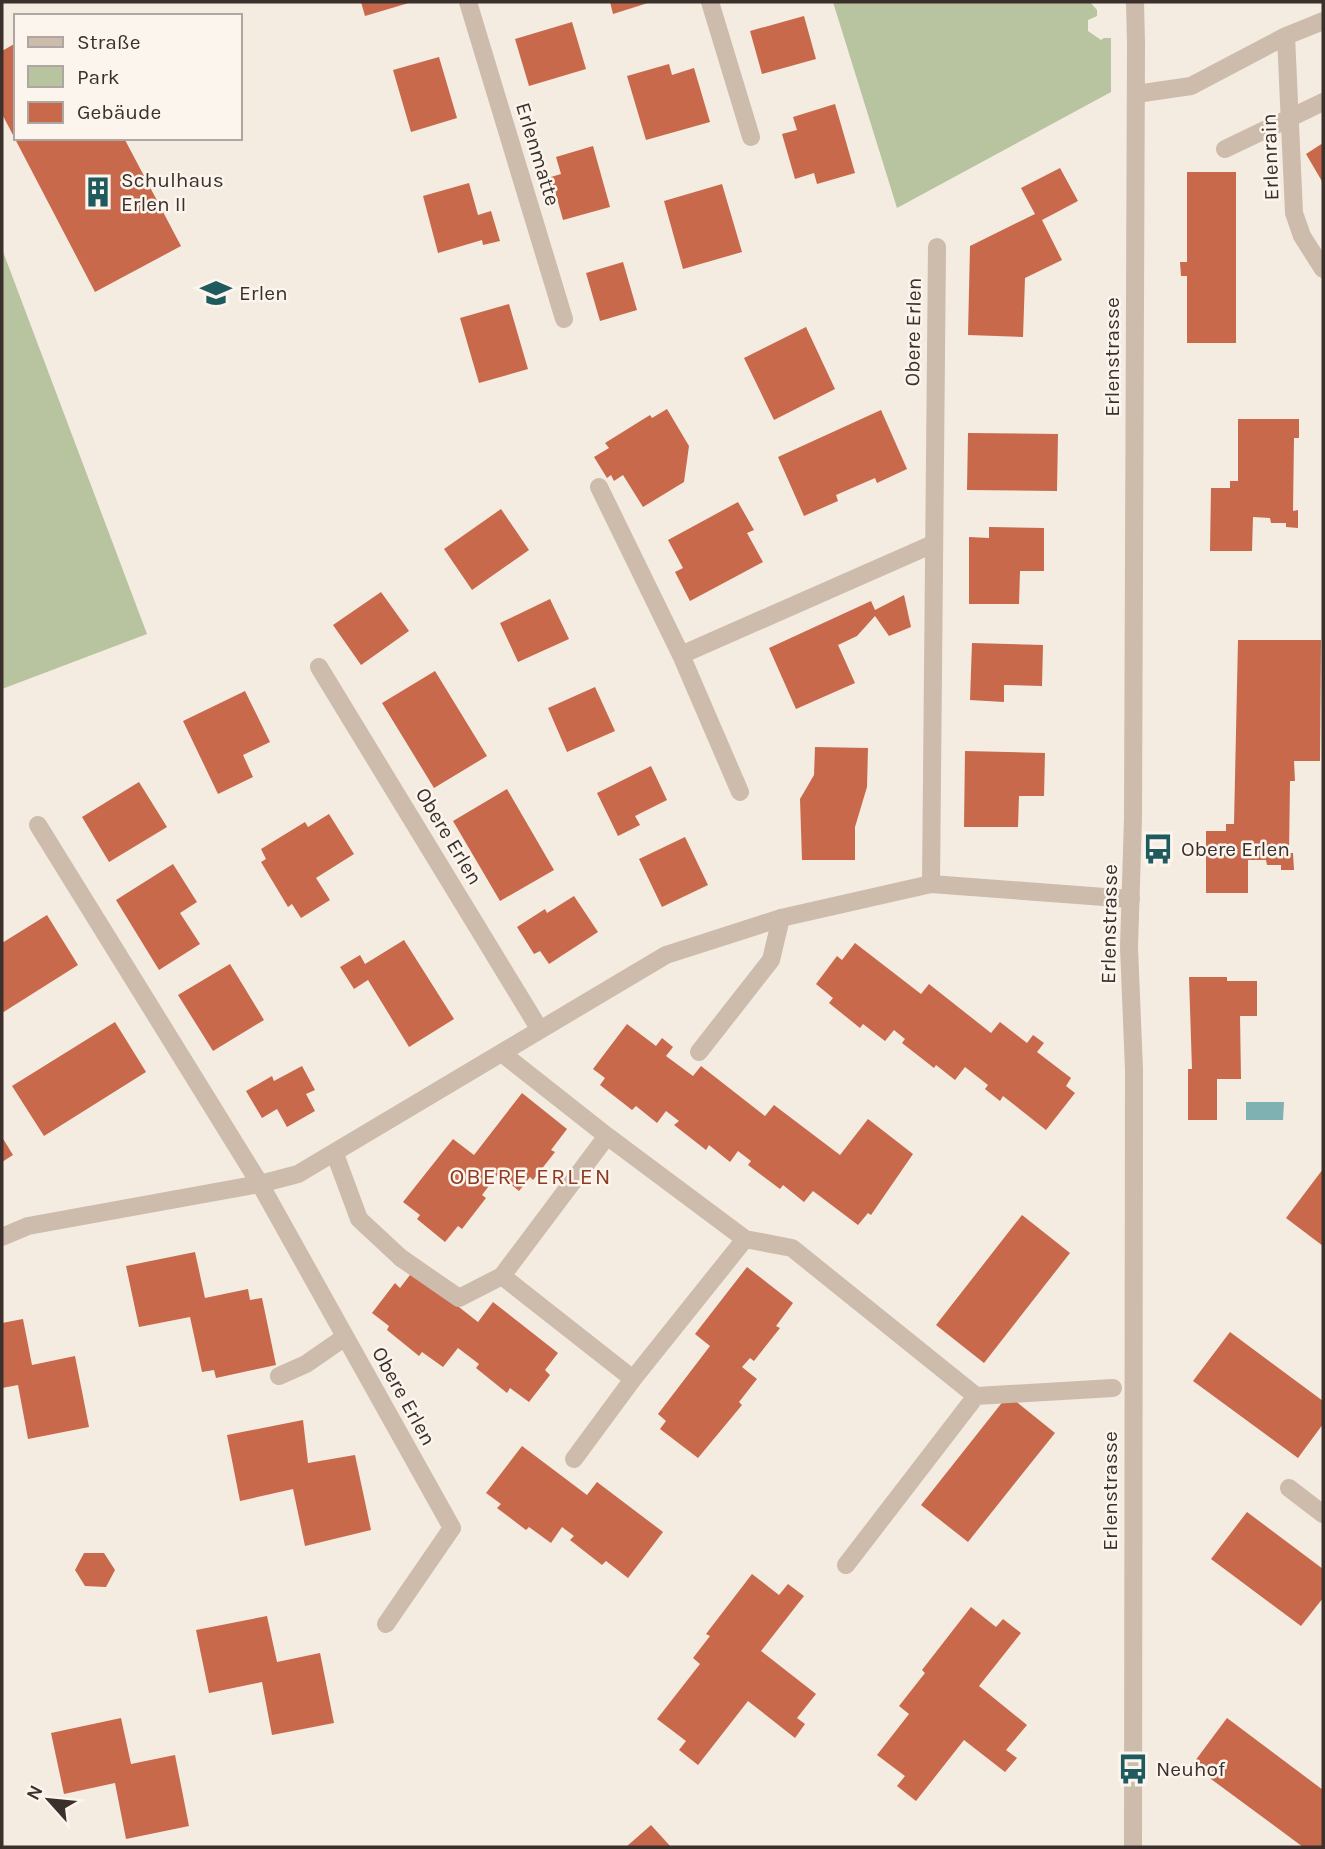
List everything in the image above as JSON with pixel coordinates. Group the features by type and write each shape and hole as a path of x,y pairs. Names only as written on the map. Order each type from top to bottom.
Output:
{"street":[{"name":"Erlenmatte","path":"468,2 564,319"},
{"path":"710,2 751,137"},
{"name":"Erlenstrasse","path":"1133,1847 1133,1070 1129,947 1134,777 1135,2"},
{"path":"1136,94 1191,86 1286,36 1323,21"},
{"name":"Erlenrain","path":"1286,36 1292,119 1294,214 1303,236 1323,269"},
{"path":"1225,149 1323,102"},
{"name":"Obere Erlen","path":"930,884 937,247"},
{"path":"599,487 681,655 740,792"},
{"path":"681,655 933,544"},
{"name":"Obere Erlen","path":"319,667 540,1030"},
{"name":"Obere Erlen","path":"38,825 260,1184 452,1528 386,1624"},
{"path":"2,1237 28,1226 260,1184 298,1174 666,956 781,918 930,884 1131,900"},
{"path":"699,1052 771,960 781,918"},
{"path":"503,1054 745,1239 792,1248 976,1396 1112,1388"},
{"path":"335,1154 359,1219 401,1258 459,1298 502,1276 607,1136"},
{"path":"574,1459 633,1379 745,1239"},
{"path":"502,1276 633,1379"},
{"path":"279,1376 306,1364 345,1337"},
{"path":"846,1565 976,1396"},
{"path":"1289,1488 1323,1514"}],"green space":[{"path":"833,2 1090,2 1097,10 1097,16 1088,20 1088,31 1101,40 1111,38 1111,92 897,208"},
{"path":"2,249 147,634 2,689"}],"water":[{"path":"1246,1102 1284,1102 1283,1120 1246,1120"}],"building":[{"path":"361,2 412,2 365,16"},
{"path":"610,2 651,2 613,14"},
{"path":"804,16 816,59 762,74 750,31"},
{"path":"572,22 586,69 529,86 515,39"},
{"name":"Schulhaus Erlen II","path":"14,44 14,137 2,114 2,51"},
{"path":"439,57 457,118 411,132 393,70"},
{"path":"669,64 672,75 694,68 710,122 646,140 627,76"},
{"path":"835,104 855,173 817,184 814,173 795,179 782,134 797,130 793,117"},
{"name":"Schulhaus Erlen II","path":"16,140 125,140 181,246 95,292"},
{"path":"1323,143 1323,183 1306,154"},
{"path":"593,146 610,207 563,220 551,177 561,174 556,157"},
{"path":"1060,168 1078,201 1042,220 1062,260 1025,278 1023,337 968,335 970,246 1035,214 1021,188"},
{"path":"1187,172 1236,172 1236,343 1187,343 1187,276 1181,276 1180,262 1187,262"},
{"path":"469,183 478,215 491,211 500,241 483,245 482,240 438,253 423,196"},
{"path":"722,184 742,252 683,269 664,201"},
{"path":"623,262 637,310 600,321 586,273"},
{"path":"509,304 528,369 479,383 460,318"},
{"path":"806,327 835,389 774,420 744,358"},
{"path":"667,409 689,446 684,482 643,507 623,475 614,481 611,475 607,478 594,457 609,448 605,443 650,415 652,418"},
{"path":"881,410 907,469 877,483 875,478 836,495 838,501 804,516 778,457"},
{"path":"1238,419 1299,419 1299,438 1294,438 1293,511 1298,510 1298,528 1286,527 1286,523 1271,523 1270,518 1253,517 1252,551 1210,551 1211,488 1230,488 1230,481 1238,481"},
{"path":"968,433 1058,434 1057,491 967,490"},
{"path":"738,502 754,530 747,533 763,562 690,601 675,572 683,568 668,540"},
{"path":"501,509 529,550 472,590 444,549"},
{"path":"989,527 1044,528 1044,571 1020,571 1019,604 969,604 969,537 989,538"},
{"path":"381,592 409,631 361,665 333,625"},
{"path":"904,595 911,627 889,636 875,616 857,636 838,645 855,683 796,709 769,648 871,601 875,610"},
{"path":"550,599 569,639 518,662 500,623"},
{"path":"1238,640 1321,640 1320,761 1294,761 1295,781 1290,781 1289,853 1293,853 1294,870 1281,870 1281,865 1267,865 1266,860 1248,860 1248,893 1206,893 1206,831 1226,831 1226,824 1234,824"},
{"path":"972,643 1043,645 1042,686 1004,685 1004,702 970,700"},
{"path":"435,671 487,756 434,788 382,703"},
{"path":"595,687 615,731 567,752 548,708"},
{"path":"245,691 270,742 243,755 253,777 218,794 183,721"},
{"path":"815,747 868,748 867,787 855,827 855,860 802,860 800,799 814,775"},
{"path":"965,751 1045,753 1044,796 1019,796 1018,827 964,827"},
{"path":"651,766 667,800 635,816 640,825 618,836 597,793"},
{"path":"139,782 167,827 109,862 82,817"},
{"path":"507,789 554,870 500,901 453,821"},
{"path":"329,814 354,854 316,878 330,900 301,918 292,904 288,907 261,862 266,859 261,849 305,822 308,827"},
{"path":"685,837 708,885 662,907 639,859"},
{"path":"173,864 197,902 180,913 200,944 159,970 116,900"},
{"path":"574,896 598,932 549,964 540,951 534,954 517,927 545,909 547,913"},
{"path":"47,915 78,965 2,1013 2,943"},
{"path":"404,940 454,1019 409,1047 368,980 354,989 340,967 360,955 365,964"},
{"path":"855,943 921,994 929,984 991,1033 1000,1022 1027,1043 1033,1035 1044,1043 1037,1052 1071,1078 1066,1086 1075,1093 1046,1130 1003,1096 1000,1101 985,1089 988,1085 965,1067 955,1080 936,1065 934,1068 902,1043 905,1039 894,1030 885,1041 863,1024 860,1028 829,1003 833,998 816,984 837,956 842,960"},
{"path":"230,964 264,1020 213,1051 178,995"},
{"path":"1189,977 1227,977 1227,981 1257,981 1257,1016 1240,1016 1241,1079 1217,1079 1217,1120 1188,1120 1188,1069 1192,1069"},
{"path":"115,1022 146,1072 44,1136 12,1086"},
{"path":"627,1024 656,1046 662,1038 673,1047 666,1056 693,1076 701,1066 765,1116 774,1105 840,1155 868,1119 913,1154 871,1215 868,1213 858,1225 813,1191 804,1202 783,1185 780,1189 748,1165 751,1161 738,1151 730,1162 709,1145 706,1150 674,1125 679,1121 666,1111 657,1123 636,1106 632,1110 600,1085 605,1078 593,1069"},
{"path":"302,1066 315,1090 306,1094 315,1111 287,1127 277,1109 262,1118 246,1091 272,1076 274,1081"},
{"path":"522,1093 567,1129 551,1150 555,1152 533,1180 530,1177 519,1191 498,1174 482,1195 486,1198 462,1229 458,1226 445,1242 417,1219 420,1215 403,1202 453,1139 474,1155"},
{"path":"2,1137 13,1155 2,1162"},
{"path":"1323,1169 1323,1246 1286,1218"},
{"path":"1022,1215 1070,1253 984,1363 936,1325"},
{"path":"195,1252 205,1298 248,1289 250,1300 262,1298 276,1365 216,1378 214,1370 202,1372 190,1317 139,1327 126,1266"},
{"path":"747,1267 793,1303 776,1326 780,1328 754,1361 750,1358 742,1367 757,1379 739,1402 742,1405 698,1458 660,1429 666,1421 658,1414 710,1346 695,1334"},
{"path":"413,1271 478,1322 493,1302 558,1353 545,1370 550,1375 529,1402 510,1388 507,1393 476,1368 479,1364 458,1348 443,1367 422,1352 419,1356 387,1330 389,1326 372,1313 395,1283 400,1288"},
{"path":"23,1319 32,1365 75,1356 89,1427 28,1439 18,1385 2,1388 2,1323"},
{"path":"1230,1332 1323,1401 1323,1424 1298,1458 1193,1381"},
{"path":"1008,1395 1055,1433 968,1542 921,1505"},
{"path":"303,1420 308,1463 355,1455 371,1530 305,1546 293,1489 240,1501 227,1435"},
{"path":"522,1446 587,1495 597,1482 663,1532 628,1578 606,1561 602,1565 570,1540 574,1536 562,1527 551,1543 529,1527 526,1530 497,1508 501,1504 486,1493"},
{"path":"1247,1512 1323,1569 1323,1598 1301,1626 1211,1559"},
{"path":"84,1553 104,1553 115,1570 106,1587 85,1586 75,1570"},
{"path":"752,1574 779,1595 788,1584 804,1596 761,1651 816,1694 797,1718 805,1724 795,1738 748,1701 698,1765 679,1750 686,1741 657,1719 700,1664 693,1658 710,1636 706,1634"},
{"path":"971,1607 996,1627 1003,1619 1021,1633 979,1686 1027,1725 1006,1750 1017,1758 1005,1772 964,1740 916,1801 897,1786 905,1776 877,1755 909,1714 899,1706 925,1673 922,1670"},
{"path":"267,1616 277,1662 320,1653 334,1723 272,1735 262,1682 209,1693 196,1630"},
{"path":"121,1718 131,1764 175,1755 189,1826 126,1839 115,1783 64,1794 51,1733"},
{"path":"1227,1718 1323,1790 1323,1847 1303,1847 1192,1765"},
{"path":"651,1825 671,1847 626,1847"}],"place":[{"name":"Schulhaus Erlen II","path":"98,192"},
{"name":"Erlen","path":"216,293"},
{"name":"Obere Erlen","path":"1158,849"},
{"name":"Neuhof","path":"1133,1769"}],"district":[{"name":"OBERE ERLEN","path":"531,1176"}]}
